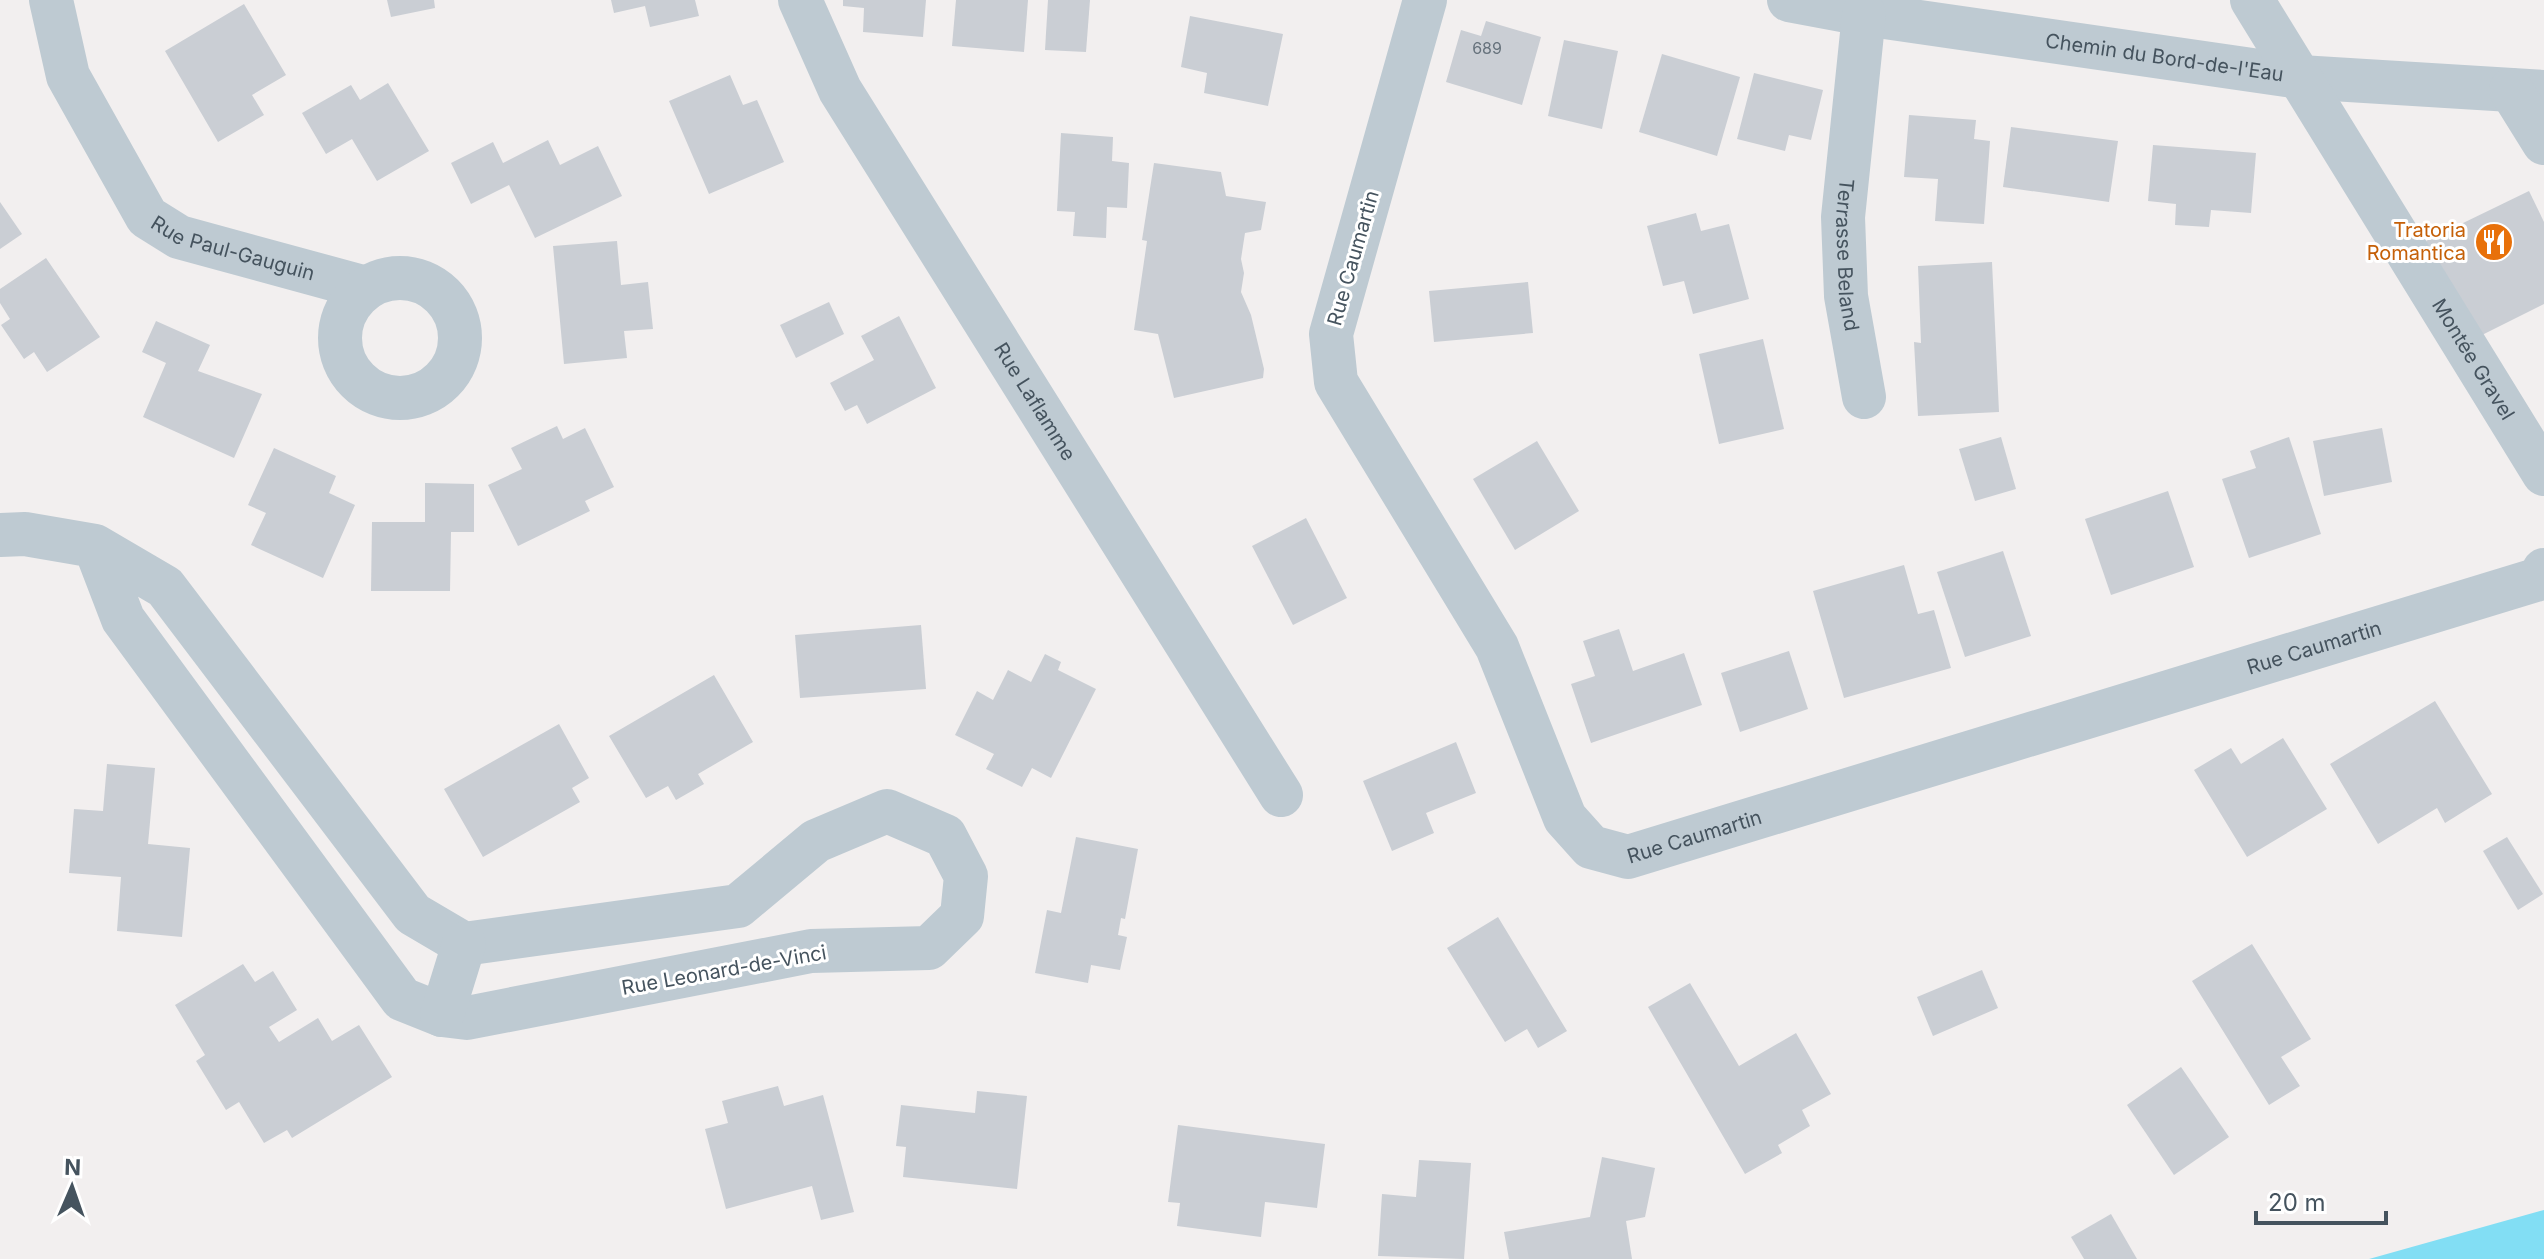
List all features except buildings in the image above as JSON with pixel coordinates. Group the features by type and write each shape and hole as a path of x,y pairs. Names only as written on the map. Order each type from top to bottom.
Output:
{"street":[{"name":"Rue Paul-Gauguin","path":"51,0 68,76 147,217 179,237 366,288"},
{"name":"Rue Laflamme","path":"800,0 840,90 1281,795"},
{"name":"Rue Caumartin","path":"1425,0 1331,334 1336,382 1497,647 1565,818 1591,847 1628,857 2539,579 2544,570"},
{"name":"Chemin du Bord-de-l'Eau","path":"1789,0 1864,14 2300,77 2528,91"},
{"name":"Montée Gravel","path":"2252,0 2544,474"},
{"name":"Terrasse Beland","path":"1864,14 1843,217 1846,296 1864,397"},
{"path":"2528,91 2544,143"},
{"path":"0,535 25,534 95,546 165,587 413,914 464,944 442,1015"},
{"name":"Rue Leonard-de-Vinci","path":"95,546 123,619 402,999 442,1015 467,1018 811,951 929,948 962,916 966,876 945,836 887,811 816,841 738,906 464,944"}],"water":[{"path":"2544,1210 2544,1259 2369,1259 2540,1211"}],"place":[{"name":"Tratoria Romantica","path":"2494,242"}]}
